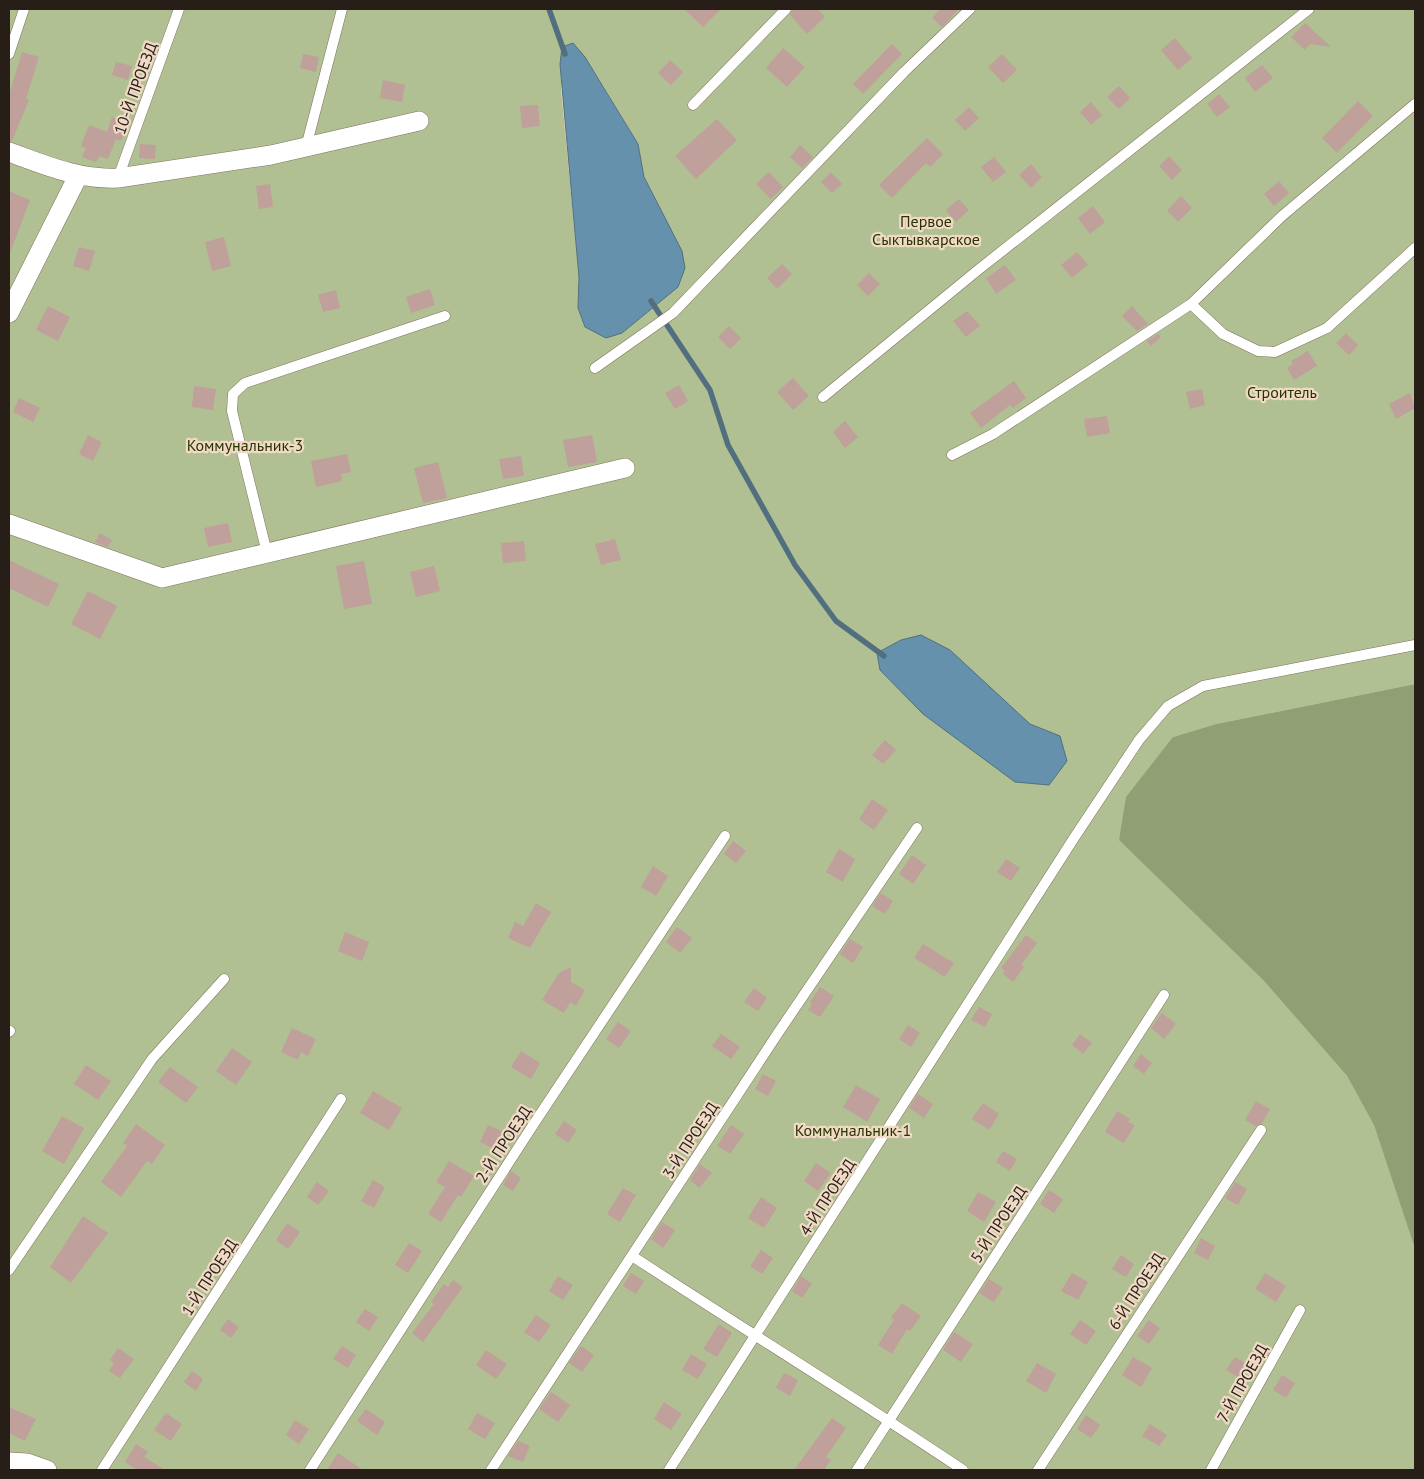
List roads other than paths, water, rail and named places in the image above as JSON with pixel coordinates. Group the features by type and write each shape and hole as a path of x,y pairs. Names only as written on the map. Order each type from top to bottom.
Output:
{"street":[{"path":"9,152 78,176 98,179 118,178 271,155 419,121"},
{"path":"9,314 78,176"},
{"path":"9,524 162,578 625,468"},
{"path":"9,1462 26,1463 47,1470"}],"lane":[{"path":"9,54 24,9"},
{"name":"10-Й ПРОЕЗД","path":"118,178 179,9"},
{"path":"306,147 342,9"},
{"path":"693,106 786,9"},
{"path":"595,368 673,313 904,72 970,9"},
{"path":"823,397 978,270 1309,9"},
{"path":"952,455 993,434 1191,304 1282,216 1415,104"},
{"path":"1191,304 1223,334 1258,351 1275,352 1327,328 1415,248"},
{"path":"267,553 232,410 233,394 245,383 445,316"},
{"name":"4-Й ПРОЕЗД","path":"669,1470 1074,838 1139,740 1168,706 1203,686 1415,645"},
{"name":"3-Й ПРОЕЗД","path":"491,1470 917,828"},
{"name":"2-Й ПРОЕЗД","path":"310,1470 535,1122 725,836"},
{"path":"9,1270 152,1059 224,979"},
{"name":"5-Й ПРОЕЗД","path":"857,1470 1164,995"},
{"name":"1-Й ПРОЕЗД","path":"102,1470 341,1099"},
{"name":"6-Й ПРОЕЗД","path":"1038,1470 1262,1130"},
{"path":"632,1256 755,1338 890,1421 963,1470"},
{"name":"7-Й ПРОЕЗД","path":"1211,1470 1300,1310"}],"water":[{"path":"573,43 585,57 638,144 644,177 682,251 685,268 678,287 622,333 606,338 585,327 578,308 579,277 560,64 562,47"},
{"path":"921,635 950,650 1030,724 1060,736 1067,761 1049,785 1015,782 923,714 880,670 877,653 901,640"}],"waterway":[{"path":"549,9 565,54"},
{"path":"651,301 710,390 728,445 795,565 836,621 884,656"}],"park label":[{"name":"Первое Сыктывкарское","path":"926,230"},
{"name":"Строитель","path":"1282,392"},
{"name":"Коммунальник-3","path":"245,445"},
{"name":"Коммунальник-1","path":"853,1130"}]}
